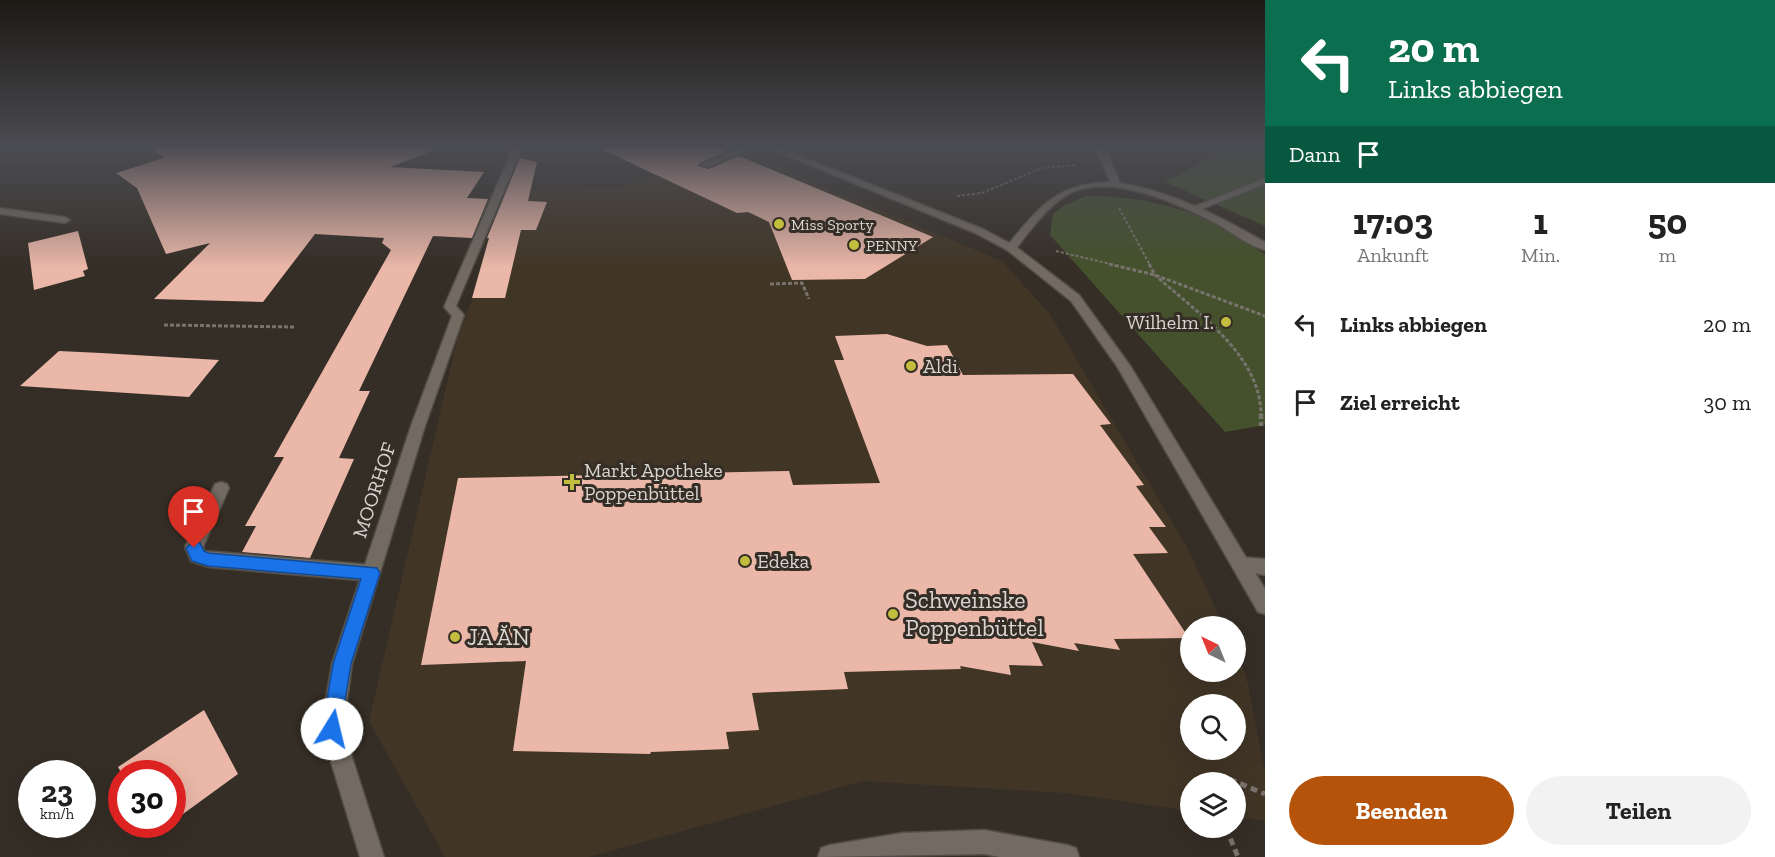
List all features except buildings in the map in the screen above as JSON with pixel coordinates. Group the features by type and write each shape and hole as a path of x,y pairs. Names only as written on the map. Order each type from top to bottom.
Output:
{"street":[{"name":"MOORHOF","path":"372,857 332,729 342,664 418,426 458,315 450,307 501,188"},
{"path":"871,188 1014,243 1075,298 1124,367 1265,606"},
{"path":"1014,243 1065,193 1088,188"},
{"path":"1126,188 1193,209 1225,223 1265,247"},
{"path":"1193,209 1247,188"},
{"path":"0,211 65,220"},
{"path":"221,488 194,548 197,556 219,561 371,573"},
{"path":"1241,564 1265,567"},
{"path":"830,857 902,845 984,842 1067,857"}],"path":[{"path":"906,202 982,194 996,188"},
{"path":"1103,188 1124,215 1155,275 1219,333 1243,361 1261,396 1261,426"},
{"path":"1014,243 1155,275 1265,316"},
{"path":"770,285 802,283 808,299"},
{"path":"164,325 294,327"},
{"path":"1246,786 1265,794"},
{"path":"1230,838 1238,857"}],"shaded area":[{"path":"620,188 828,188 1002,261 1050,314 1189,551 1219,616 1180,616 1180,682 1246,682 1246,675 1265,773 1265,821 1246,818 1246,772 1180,772 1180,809 1066,793 863,781 589,857 445,857 369,721 457,340 512,191"}],"green space":[{"path":"1179,188 1265,188 1265,226"},
{"path":"1086,196 1135,199 1183,210 1220,227 1265,254 1265,425 1225,432 1050,235 1053,214 1065,205"}],"place":[{"name":"Miss Sporty","path":"779,224"},
{"name":"PENNY","path":"854,245"},
{"name":"Wilhelm I.","path":"1226,322"},
{"name":"Aldi","path":"911,366"},
{"name":"Markt Apotheke Poppenbüttel","path":"572,482"},
{"name":"Edeka","path":"745,561"},
{"name":"Schweinske Poppenbüttel","path":"893,614"},
{"name":"JA ĂN","path":"455,637"}],"route":[{"path":"194,548 197,556 208,560 371,573 342,664 332,729"}]}
